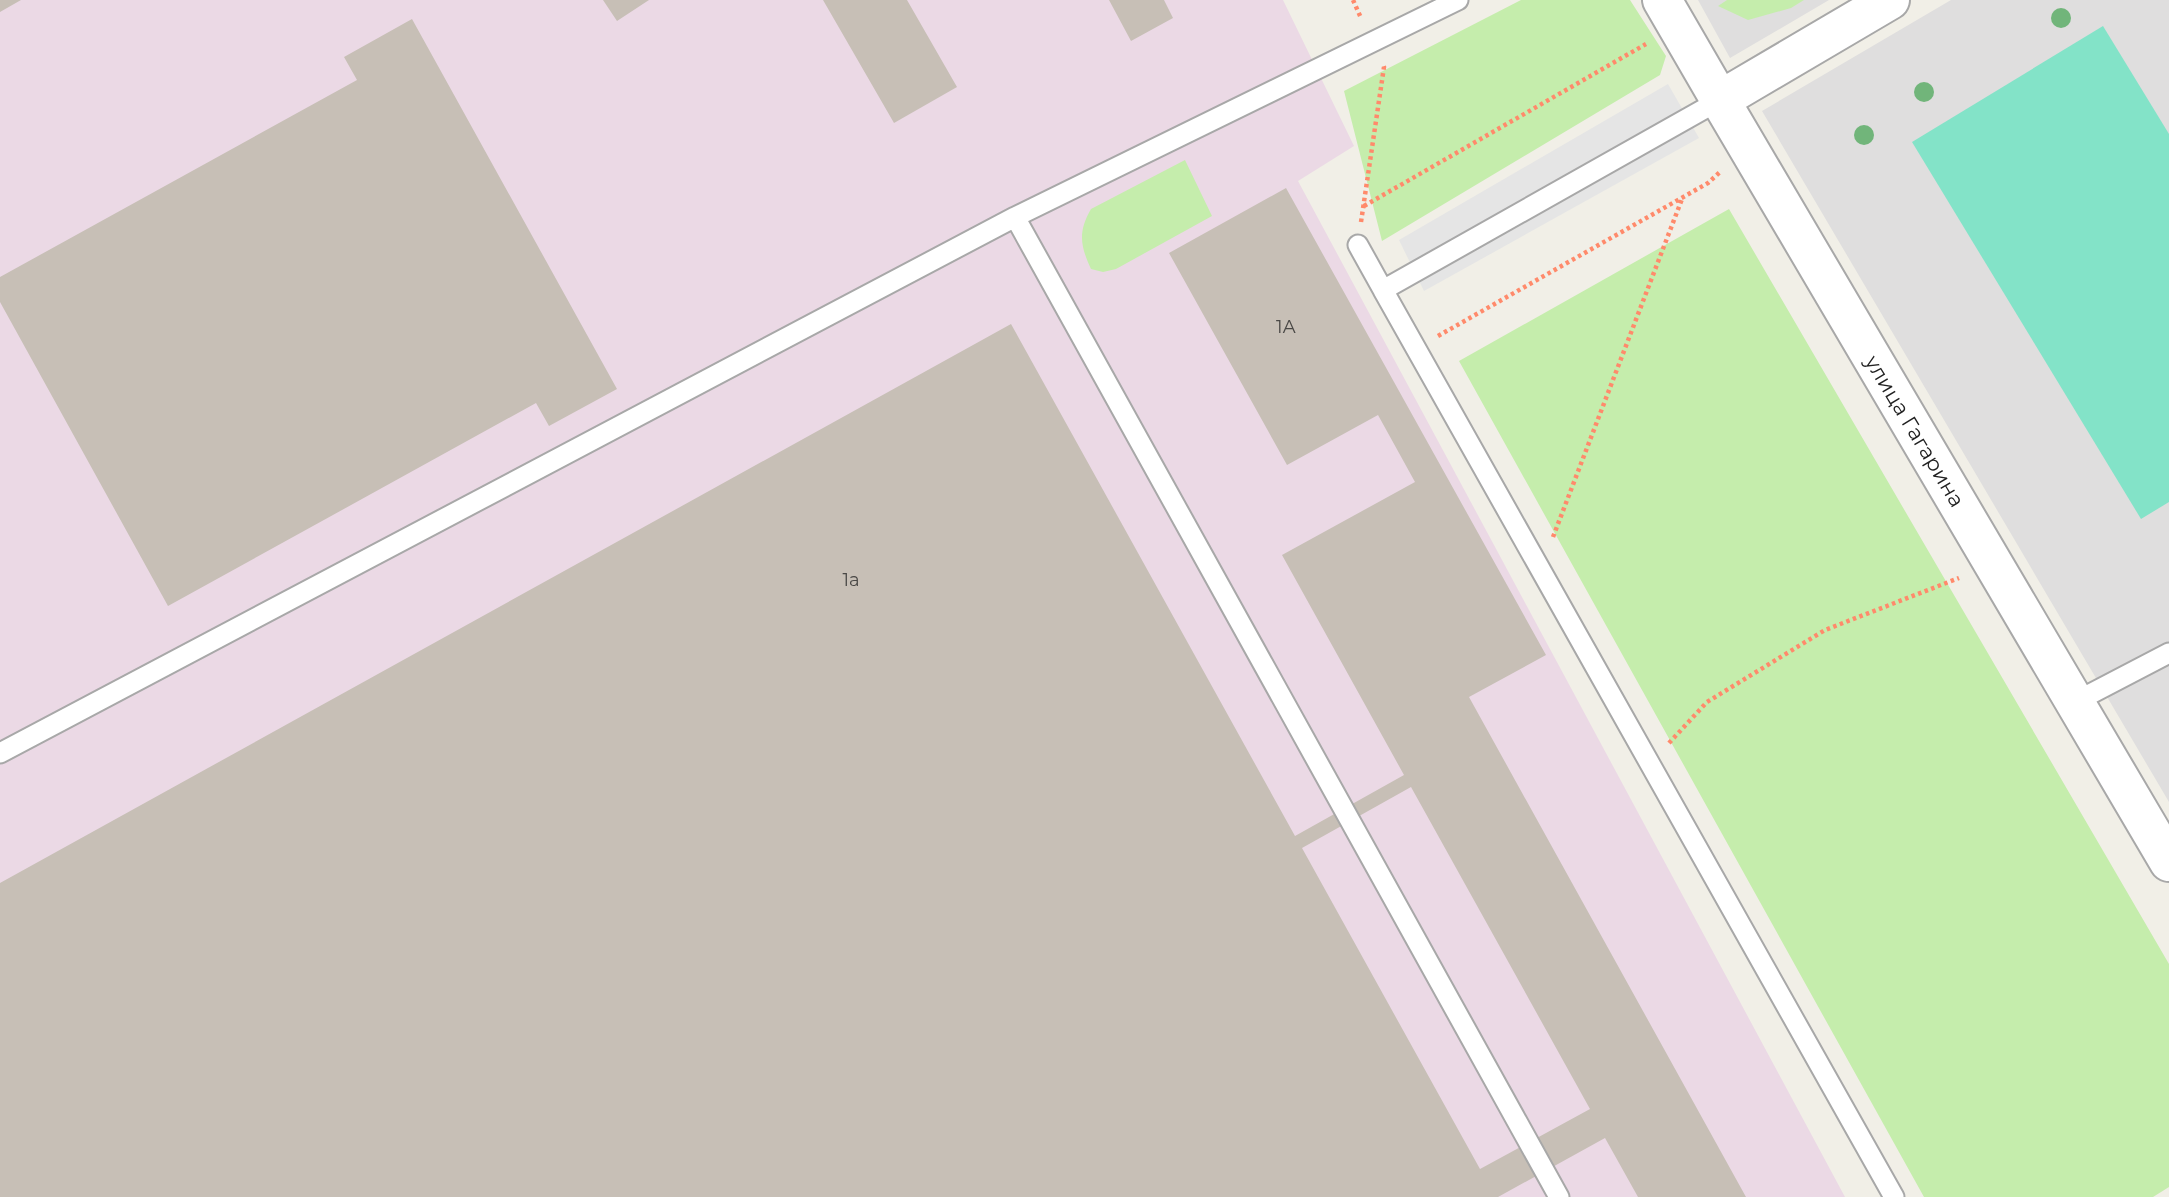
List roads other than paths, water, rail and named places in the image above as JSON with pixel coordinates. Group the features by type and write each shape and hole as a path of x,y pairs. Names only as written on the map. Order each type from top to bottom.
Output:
{"street":[{"name":"улица Гагарина","path":"1662,0 2169,862"},
{"path":"1720,100 1890,0"}],"lane":[{"path":"0,753 1015,217 1458,0"},
{"path":"1382,290 1720,100"},
{"path":"1015,217 1559,1197"},
{"path":"1358,245 1894,1197"},
{"path":"2075,702 2169,653"}]}
